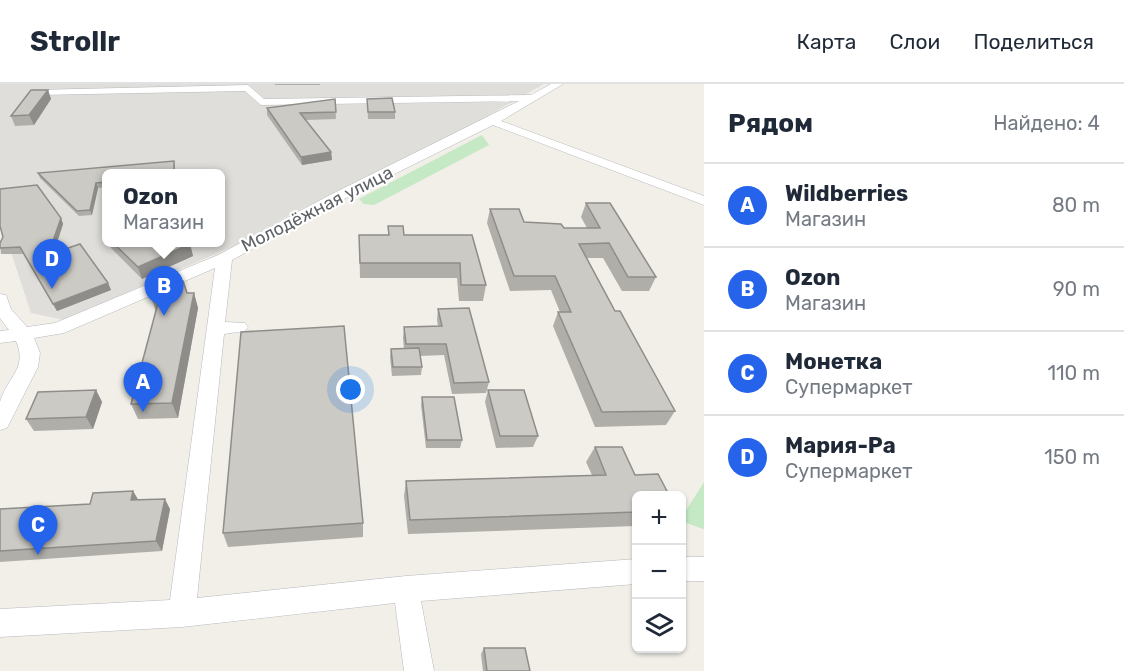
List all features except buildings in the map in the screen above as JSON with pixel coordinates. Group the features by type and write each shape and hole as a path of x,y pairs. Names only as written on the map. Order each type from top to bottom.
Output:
{"street":[{"name":"Молодёжная улица","path":"0,337 58,329 224,258 335,198 492,121 558,84"},
{"path":"38,92 149,87 248,86 255,103 530,98"},
{"path":"508,87 530,98"},
{"path":"492,121 704,201"},
{"path":"182,613 224,258"},
{"path":"0,299 3,310 22,333 31,353 28,367 0,422"},
{"path":"214,329 240,327"},
{"path":"686,569 704,569"},
{"path":"0,624 182,613 406,588 632,572"},
{"path":"406,588 419,671"}],"shaded area":[{"path":"0,84 544,84 470,126 290,215 236,245 64,320 31,313 0,219"}],"green space":[{"path":"482,135 489,145 374,205 364,204 359,199"},
{"path":"704,482 704,529 686,523 686,510"}],"place":[{"name":"Мария-Ра","path":"52,289"},
{"name":"Ozon","path":"164,316"},
{"name":"Wildberries","path":"143,412"},
{"name":"Монетка","path":"38,555"}]}
